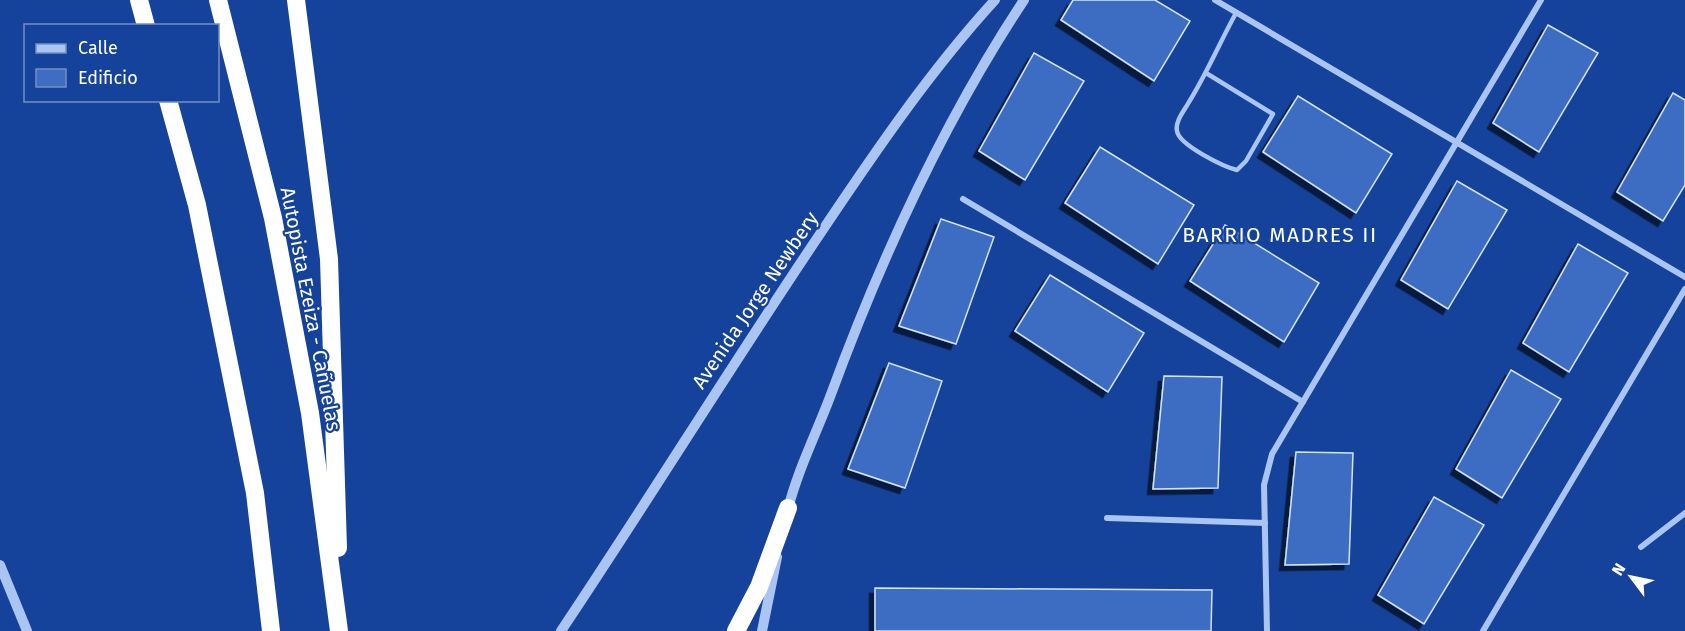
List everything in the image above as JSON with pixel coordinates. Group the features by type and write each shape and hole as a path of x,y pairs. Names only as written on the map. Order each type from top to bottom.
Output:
{"highway":[{"path":"139,0 145,24"},
{"name":"Autopista Ezeiza - Cañuelas","path":"218,0 275,229 310,413 339,631"},
{"path":"296,0 329,259 336,426 339,631"},
{"path":"169,102 197,205 255,493 271,631"},
{"path":"736,631 759,587 788,508"}],"street":[{"name":"Avenida Jorge Newbery","path":"561,631 755,329 857,179 907,107 995,0"},
{"path":"762,631 788,508 889,246 922,175 1024,0"},
{"path":"1215,0 1685,277"},
{"path":"1267,631 1264,485 1272,454 1541,0"},
{"path":"963,199 1303,402"},
{"path":"1483,631 1685,289"},
{"path":"1641,547 1685,513"},
{"path":"1107,518 1265,523"},
{"path":"0,565 27,631"}],"lane":[{"path":"1206,74 1274,114 1246,161 1237,170 1225,167 1179,139 1176,130 1180,117 1206,74 1236,13"}],"building":[{"path":"1073,0 1155,0 1190,21 1154,81 1061,20"},
{"path":"1548,25 1598,53 1539,152 1493,123"},
{"path":"1034,53 1084,81 1025,180 979,151"},
{"path":"1673,93 1685,100 1685,185 1663,221 1617,192"},
{"path":"1298,96 1392,154 1356,213 1263,152"},
{"path":"1100,147 1194,205 1158,264 1065,203"},
{"path":"1457,181 1507,210 1448,309 1401,280"},
{"path":"941,219 994,237 956,344 899,326"},
{"path":"1225,225 1319,283 1284,342 1190,281"},
{"path":"1578,244 1628,273 1569,372 1523,343"},
{"path":"1050,275 1144,333 1108,392 1015,331"},
{"path":"889,363 942,381 905,488 848,469"},
{"path":"1511,370 1561,399 1502,498 1456,469"},
{"path":"1164,376 1222,377 1218,488 1153,489"},
{"path":"1296,452 1353,453 1349,564 1285,565"},
{"path":"1434,497 1484,525 1424,624 1378,595"},
{"path":"875,588 1212,590 1211,631 875,631"}],"district":[{"name":"BARRIO MADRES II","path":"1280,235"}]}
